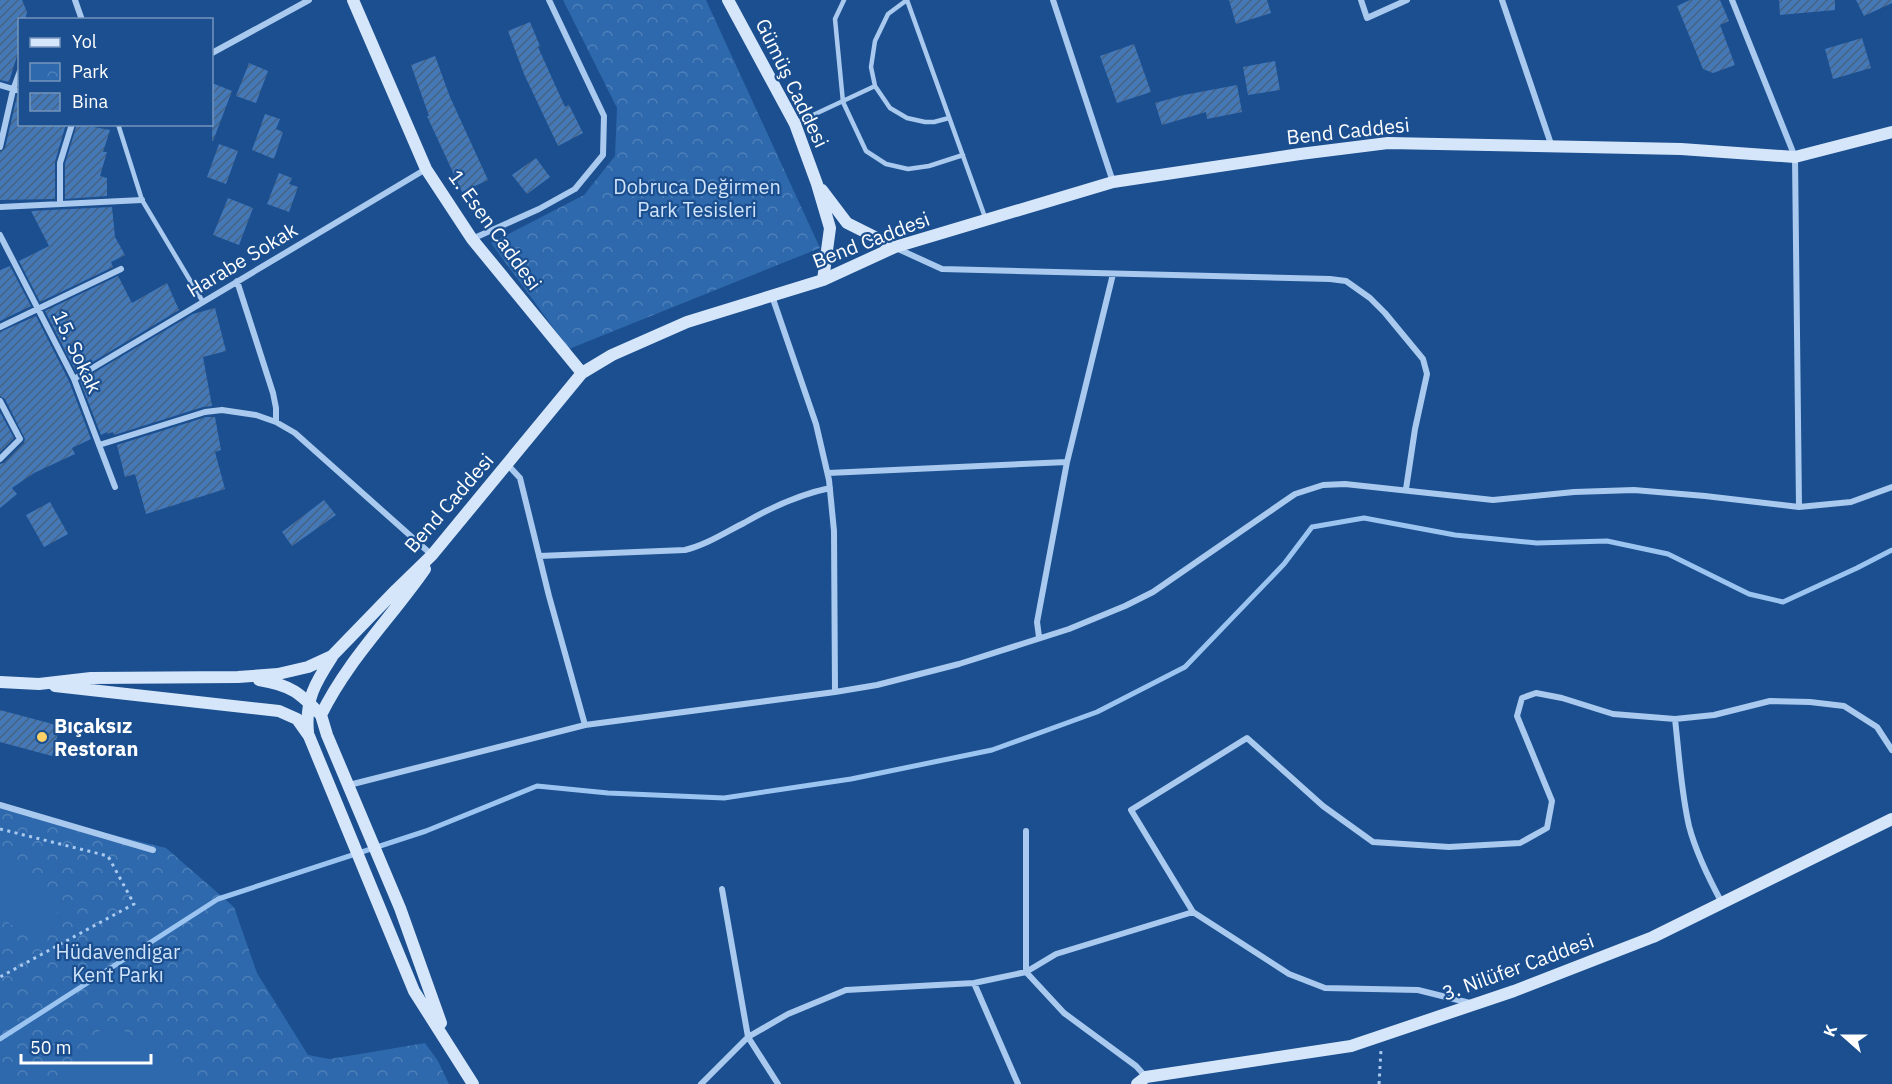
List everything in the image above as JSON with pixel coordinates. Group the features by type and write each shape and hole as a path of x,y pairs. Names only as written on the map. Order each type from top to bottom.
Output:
{"main road":[{"name":"1. Esen Caddesi","path":"353,0 426,169 472,239 582,373"},
{"name":"Gümüş Caddesi","path":"728,0 795,124 817,184"},
{"name":"Bend Caddesi","path":"0,682 39,684 91,678 238,677 278,674 308,667 332,656 432,555 582,373 612,356 687,322 823,280 895,247 1113,182 1388,143 1681,149 1795,156 1892,132"},
{"path":"817,184 847,223 895,247"},
{"path":"817,184 830,228 823,280"},
{"path":"321,715 332,692 355,659 408,594 432,555"},
{"path":"309,736 307,718 309,705 317,680 332,656"},
{"path":"238,677 276,683 294,690 321,715 327,735 400,908 448,1044"},
{"path":"39,684 92,692 294,712 332,692"},
{"path":"279,711 297,719 309,736 414,991 473,1084"},
{"name":"3. Nilüfer Caddesi","path":"1141,1081 1351,1046 1515,991 1653,937 1892,819"}],"street":[{"path":"75,0 81,18"},
{"path":"213,52 309,0"},
{"path":"472,239 539,209 574,189 603,155 604,116 549,0"},
{"path":"1053,0 1113,182"},
{"path":"1361,0 1366,18 1407,0"},
{"path":"1502,0 1552,147"},
{"path":"1732,0 1795,156 1799,507"},
{"path":"0,86 16,90 0,147"},
{"path":"60,204 60,163 71,126"},
{"name":"Harabe Sokak","path":"74,379 426,169"},
{"path":"0,207 142,200"},
{"name":"15. Sokak","path":"0,235 74,379 115,487"},
{"path":"895,247 942,269 1346,281 1356,286 1385,313 1424,359 1427,374 1415,429 1406,489"},
{"path":"0,327 121,269"},
{"path":"1039,637 1037,622 1066,462 1113,274"},
{"path":"237,281 273,393 276,422"},
{"path":"772,296 816,424 828,473 834,531 835,692"},
{"path":"0,401 21,439 0,459"},
{"path":"99,445 205,412 239,412 256,415 276,422 309,444 432,555"},
{"path":"828,473 1066,462"},
{"path":"507,464 520,478 585,725"},
{"path":"349,785 585,725 835,692 877,685 949,667 1097,618 1152,592 1282,502 1308,489 1323,485 1345,484 1406,489 1493,500 1574,492 1634,490 1799,507 1851,502 1892,487"},
{"path":"539,556 685,550 700,546 813,491 830,488"},
{"path":"1477,1004 1418,990 1325,988 1289,974 1193,912 1131,810 1247,738 1323,806 1373,842 1449,847 1520,843 1546,828 1552,801 1517,716 1522,698 1536,693 1563,698 1613,714 1675,719 1714,715 1770,701 1844,706 1877,727 1892,750"},
{"path":"1675,719 1689,826 1706,873 1722,903"},
{"path":"0,805 153,850"},
{"path":"1026,831 1026,972 1064,1013 1136,1066 1141,1081"},
{"path":"722,889 748,1037 777,1084"},
{"path":"701,1084 748,1037 788,1014 846,990 975,983 1026,972 1056,954 1193,912"},
{"path":"975,983 1018,1084"}],"lane":[{"path":"844,0 835,19 843,102 866,151 897,168 919,169 963,155"},
{"path":"949,118 934,122 907,118 890,108 875,86 871,67 875,41 888,14 907,0 986,219"},
{"path":"795,124 875,86"},
{"path":"119,126 142,200 203,302"}],"path":[{"path":"0,829 108,856 134,904 0,977"},
{"path":"1379,1084 1381,1036"}],"green space":[{"name":"Dobruca Değirmen Park Tesisleri","path":"563,0 706,0 820,248 569,349 491,243 584,195 615,156 617,108"},
{"name":"Hüdavendigar Kent Parkı","path":"0,807 166,848 234,907 257,973 308,1055 330,1059 425,1043 438,1061 449,1084 0,1084"},
{"path":"0,860 62,906 35,943 0,916"},
{"path":"106,1020 211,1084 67,1084"}],"building":[{"path":"0,0 22,0 27,12 26,18 18,18 18,53 9,82 0,80"},
{"path":"1229,0 1267,0 1271,13 1236,24"},
{"path":"1690,0 1720,0 1729,21 1720,25 1735,65 1713,73 1703,69 1677,6"},
{"path":"1779,0 1835,0 1835,10 1780,15"},
{"path":"1856,0 1892,0 1892,3 1864,16"},
{"path":"530,22 540,46 538,47 565,107 569,105 583,133 558,146 524,74 508,31"},
{"path":"1862,38 1871,68 1833,79 1825,49"},
{"path":"1134,44 1151,92 1117,103 1100,56"},
{"path":"435,56 450,97 488,180 462,192 427,116 429,116 411,65"},
{"path":"1275,61 1280,90 1248,95 1243,67"},
{"path":"249,63 268,71 256,103 236,96"},
{"path":"213,83 232,91 212,141 213,126"},
{"path":"1237,85 1242,112 1207,119 1206,112 1162,125 1155,103"},
{"path":"17,96 18,126 65,126 55,162 55,199 0,200 0,152 5,148"},
{"path":"265,114 280,119 276,129 283,132 274,159 252,150"},
{"path":"76,126 110,130 103,152 107,152 100,176 107,178 107,196 65,199 65,164"},
{"path":"219,144 238,151 226,184 207,177"},
{"path":"536,158 550,177 527,194 512,175"},
{"path":"279,173 292,178 289,184 298,187 289,212 267,204"},
{"path":"228,198 253,208 239,245 213,235"},
{"path":"112,207 115,237 125,255 111,262 113,267 40,302 19,261 49,246 31,211"},
{"path":"10,266 31,306 0,321 0,270"},
{"path":"118,276 132,303 167,283 179,310 76,372 45,311"},
{"path":"215,308 226,351 203,357 212,406 114,435 113,432 107,434 107,432 101,435 80,381 193,314"},
{"path":"36,316 69,381 91,439 72,448 75,454 34,473 12,488 17,494 0,508 0,464 4,463 24,443 25,439 5,399 0,396 0,332"},
{"path":"0,412 14,438 0,452"},
{"path":"206,417 215,417 221,450 215,452 225,489 146,514 135,474 125,477 117,445"},
{"path":"324,500 336,515 292,546 282,532"},
{"path":"50,502 68,534 44,547 26,515"},
{"path":"0,710 60,726 52,756 0,742"}],"waterway":[{"path":"0,1039 218,899 426,831 537,786 608,793 724,798 851,779 992,750 1097,712 1185,667 1284,564 1312,527 1364,518 1455,535 1537,543 1607,541 1668,554 1749,594 1783,602 1892,550"}],"place":[{"name":"Bıçaksız Restoran","path":"42,737"}]}
